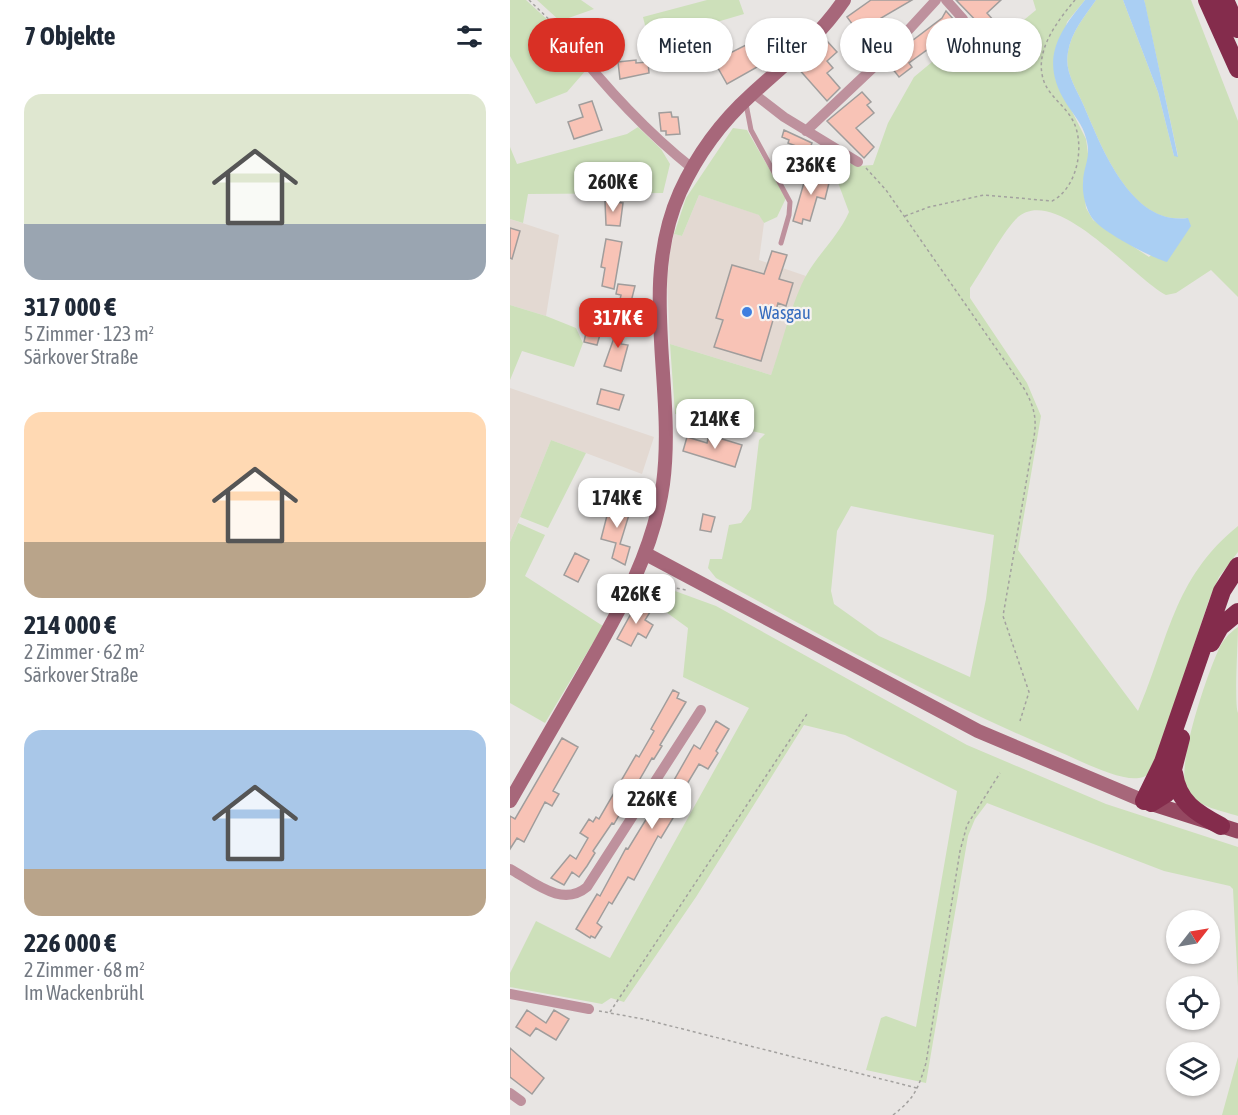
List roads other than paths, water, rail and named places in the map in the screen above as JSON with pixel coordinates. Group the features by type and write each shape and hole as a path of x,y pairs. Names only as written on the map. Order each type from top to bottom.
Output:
{"highway":[{"path":"1207,0 1238,69"},
{"path":"1225,0 1238,29"},
{"path":"1147,802 1222,591 1238,566"},
{"path":"1147,802 1167,793 1188,712 1210,646 1220,627 1238,612"},
{"path":"1174,772 1179,793 1186,803 1197,813 1229,828"}],"main road":[{"path":"510,801 632,588 646,554 659,504 664,462 659,324 663,249 668,221 692,168 720,127 823,28 844,0"},
{"path":"646,554 978,731 1147,802 1229,828"}],"street":[{"path":"807,131 878,63 936,0"},
{"path":"946,0 962,18"},
{"path":"593,72 641,125 692,168"},
{"path":"749,97 858,162"},
{"path":"510,869 558,896 574,896 587,887 701,710"},
{"path":"510,994 589,1009"},
{"path":"510,1094 521,1101"}],"lane":[{"path":"749,97 751,130 790,202 789,215 781,243"}],"water":[{"path":"1085,0 1096,0 1072,38 1067,59 1069,73 1099,140 1120,179 1134,196 1150,209 1168,217 1188,218 1191,226 1167,262 1138,250 1097,224 1086,206 1083,177 1088,157 1088,145 1083,129 1058,88 1053,61 1060,36"},
{"path":"1123,0 1144,0 1178,157 1174,156 1158,92"}],"place":[{"name":"Wasgau","path":"747,312"}]}
